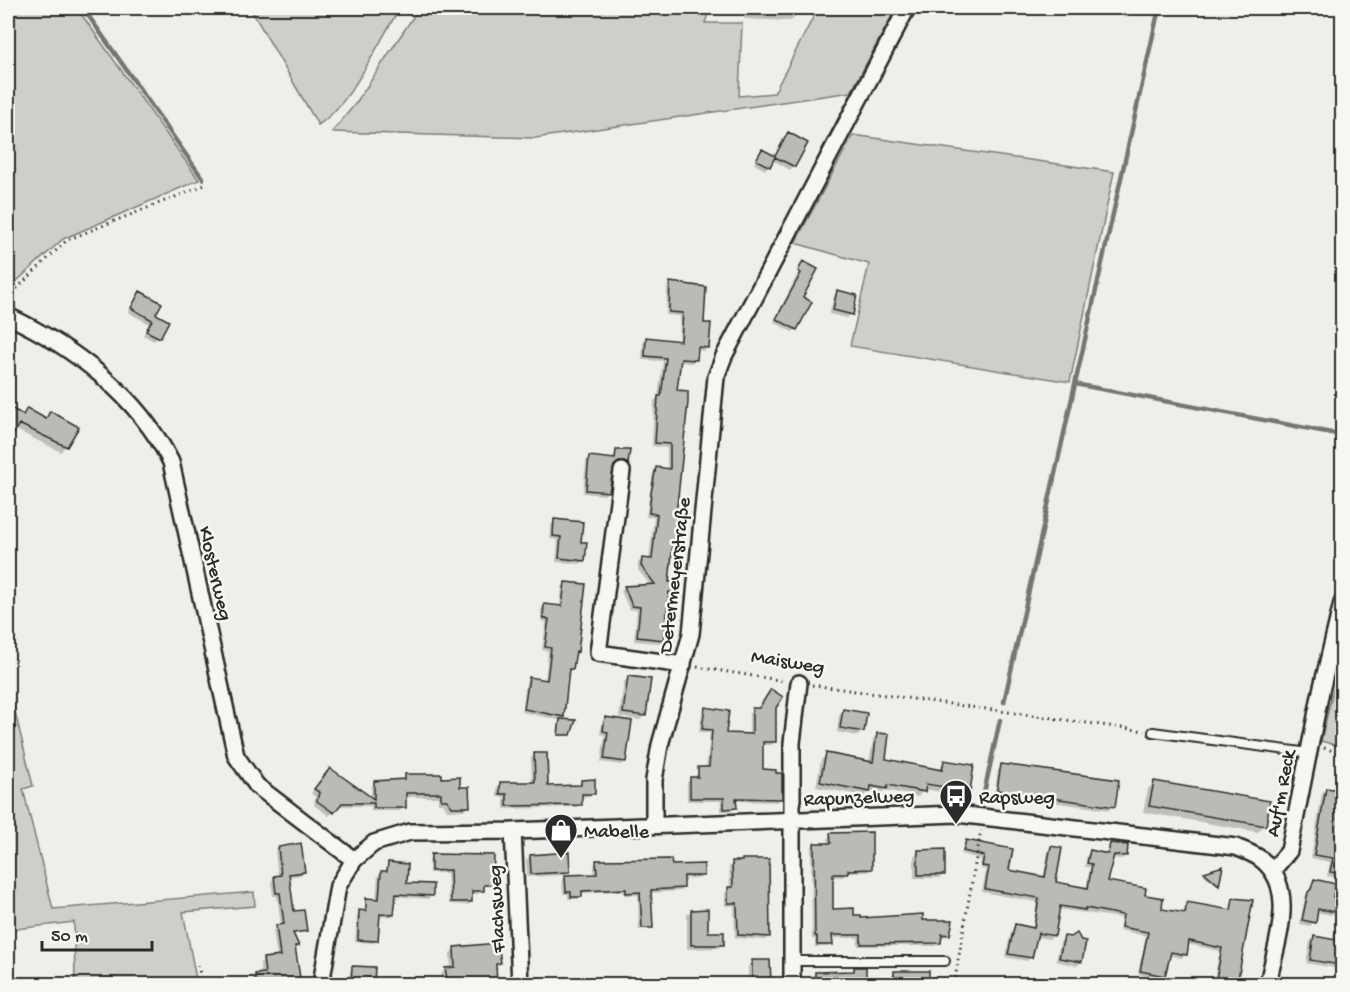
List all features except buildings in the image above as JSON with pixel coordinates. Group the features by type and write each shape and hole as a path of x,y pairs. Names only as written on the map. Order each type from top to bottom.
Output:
{"street":[{"name":"Determeyerstraße","path":"654,825 654,780 660,745 691,634 716,377 724,356 907,8"},
{"name":"Klosterweg","path":"8,316 30,327 93,367 130,404 160,441 171,462 236,756 257,786 354,860"},
{"path":"622,471 598,653 683,665"},
{"name":"Auf'm Reck","path":"1273,870 1289,851 1342,603"},
{"path":"792,984 792,743 798,683"},
{"name":"Rapunzelweg","path":"654,825 957,814 1236,848 1260,858 1273,870"},
{"path":"321,984 338,886 354,860 374,843 410,831 513,831 654,825"},
{"name":"Flachsweg","path":"513,831 520,984"},
{"path":"1268,984 1284,899 1281,884 1273,870"}],"lane":[{"path":"1153,732 1310,748"},
{"path":"792,961 945,961"}],"path":[{"path":"8,297 67,240 205,185"},
{"name":"Maisweg","path":"683,665 1153,732"},
{"path":"1310,748 1342,754"},
{"path":"954,984 983,817"},
{"path":"198,965 202,984"}],"shaded area":[{"path":"8,8 77,8 199,180 63,239 8,289"},
{"path":"250,8 395,8 398,11 352,89 330,115 318,125"},
{"path":"419,8 710,8 705,23 742,23 739,96 774,93 818,8 896,8 851,92 535,138 332,132 356,103"},
{"path":"853,135 1114,172 1070,382 850,346 869,264 795,243"},
{"path":"1342,653 1342,747 1321,741"},
{"path":"8,683 33,786 23,789 53,909 254,892 255,906 183,912 197,984 75,984 74,922 8,930"}],"waterway":[{"path":"83,8 203,179"},
{"path":"822,152 898,8"},
{"path":"1004,702 1159,8"},
{"path":"1075,384 1342,435"},
{"path":"984,793 1000,720"}],"place":[{"name":"Rapsweg","path":"956,825"},
{"name":"Mabelle","path":"561,859"}]}
